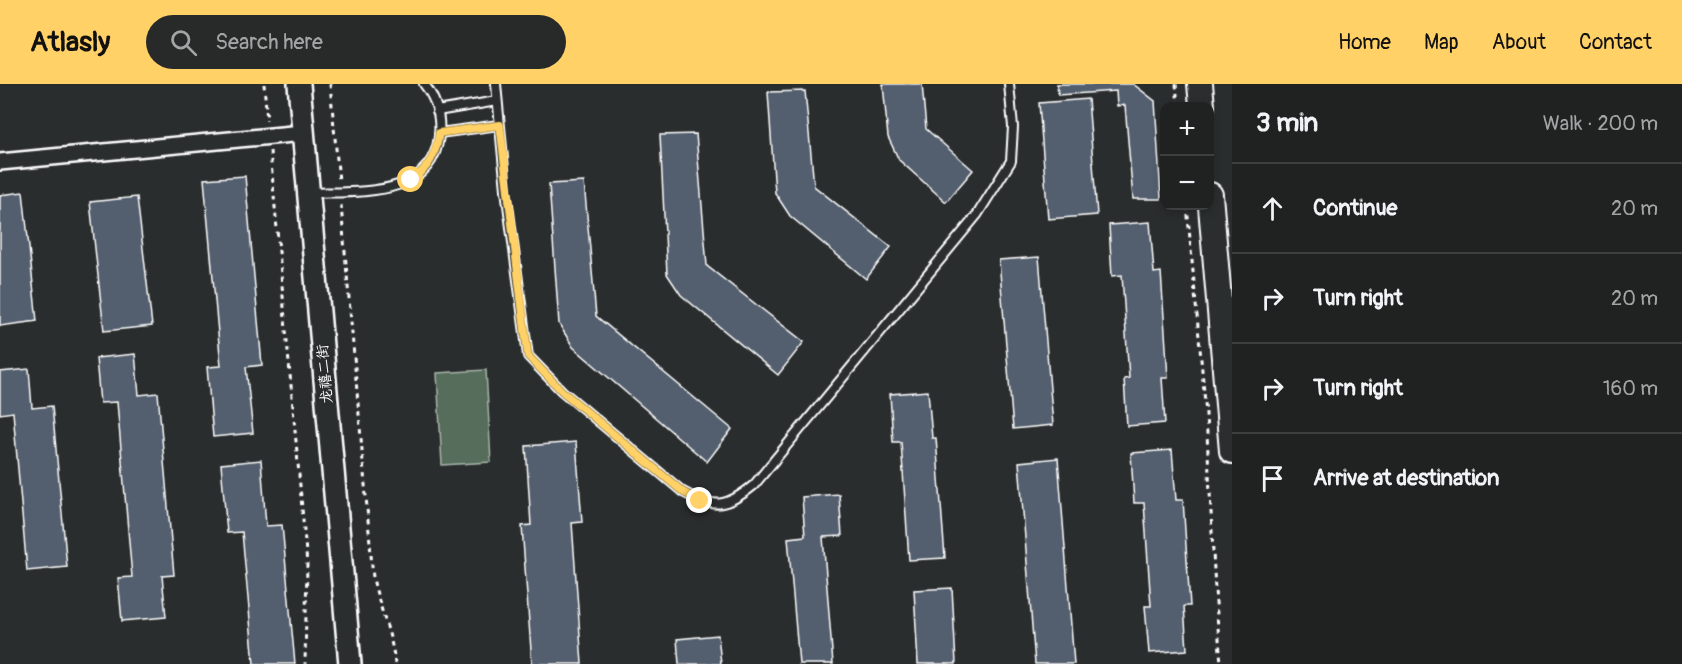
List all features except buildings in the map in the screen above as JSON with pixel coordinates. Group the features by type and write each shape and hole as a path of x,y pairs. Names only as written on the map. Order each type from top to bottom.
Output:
{"main road":[{"path":"1200,84 1202,102"},
{"path":"1210,210 1232,451"}],"street":[{"name":"龙禧二街","path":"299,84 350,664"},
{"path":"0,162 303,133"}],"lane":[{"path":"309,194 387,189 411,180 423,172 437,148 439,133 434,98 424,84"},
{"path":"496,84 528,356 562,391 683,492 700,501 715,505 738,498 754,485 977,215 1011,161 1013,127 1009,84"},
{"path":"437,111 497,101"},
{"path":"439,133 500,125"}],"path":[{"path":"264,84 266,111"},
{"path":"330,84 374,578 391,639 395,664"},
{"path":"1176,84 1178,102"},
{"path":"270,156 306,564 305,664"},
{"path":"1187,210 1206,414 1221,664"}],"green space":[{"path":"486,370 491,462 442,465 437,373"}],"route":[{"path":"411,180 423,172 432,160 437,148 439,133 500,125 506,190 528,356 562,391 683,492 700,501"}]}
